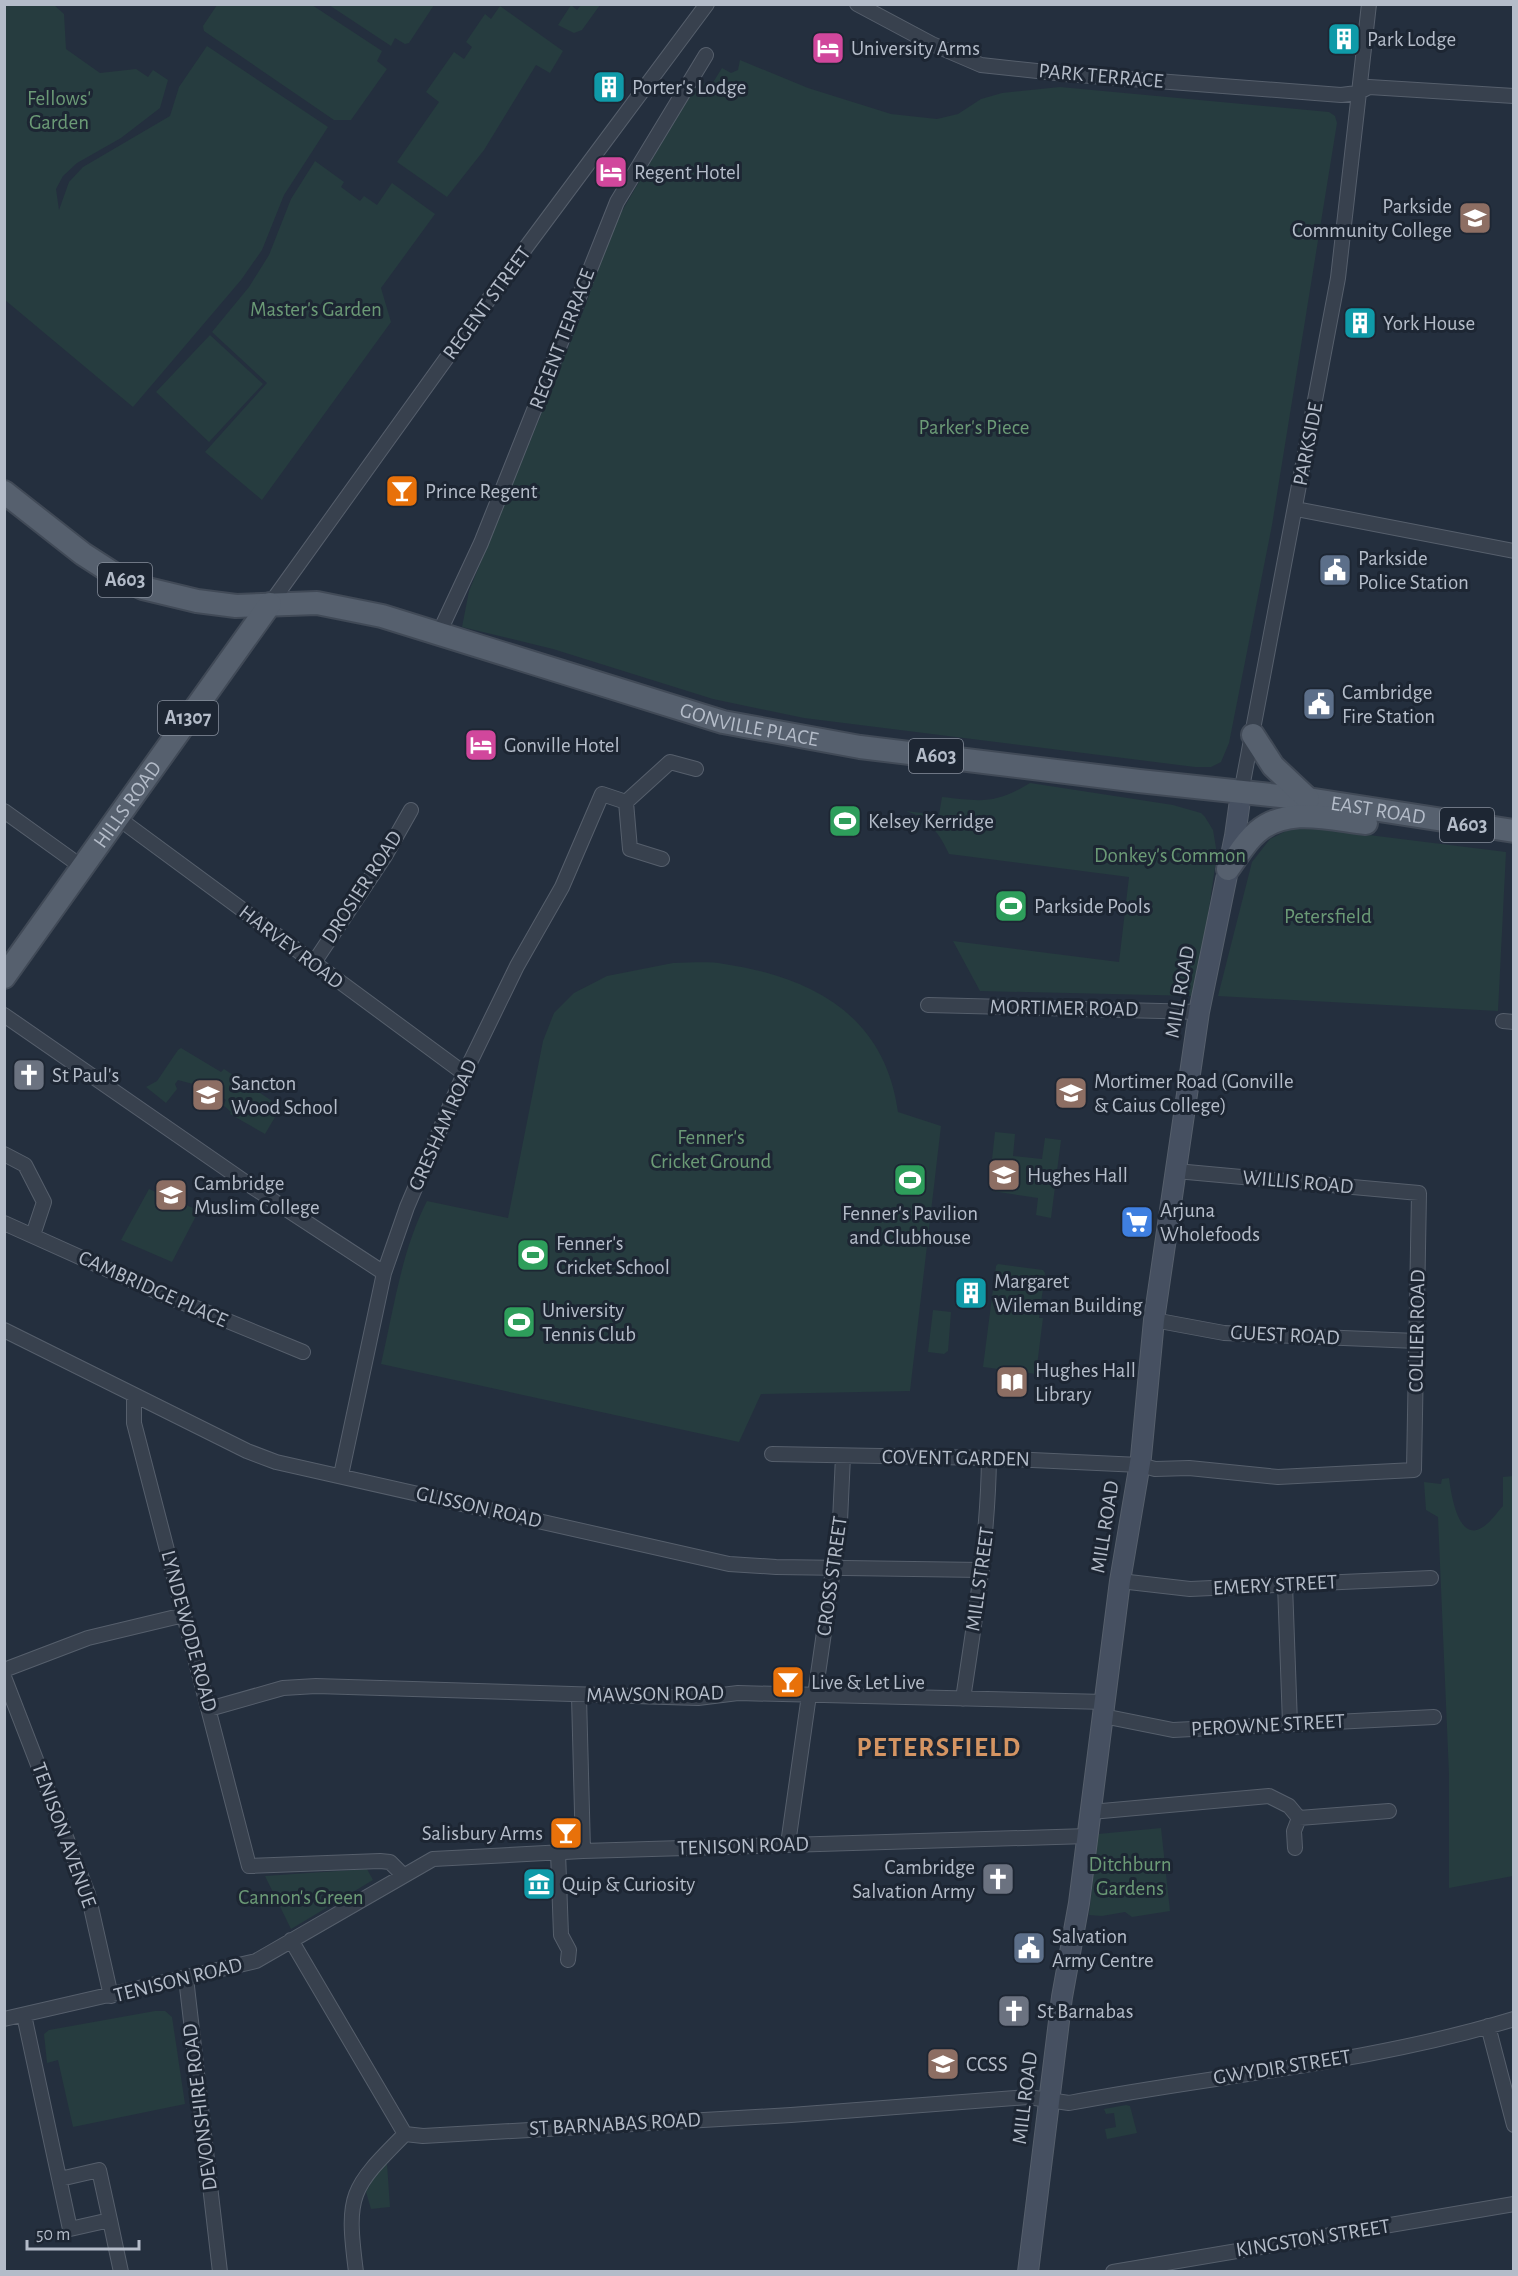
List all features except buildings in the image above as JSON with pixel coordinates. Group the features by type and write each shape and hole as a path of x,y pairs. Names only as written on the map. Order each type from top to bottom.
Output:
{"main road":[{"name":"A603","path":"4,492 82,554 114,574 143,588 197,601 236,606 270,604"},
{"name":"GONVILLE PLACE","path":"270,604 317,603 382,616 682,710 758,730 860,747 1241,793"},
{"name":"HILLS ROAD","path":"4,977 270,604"},
{"path":"1253,735 1273,766 1308,799"},
{"name":"EAST ROAD","path":"1241,793 1308,799 1514,831"},
{"path":"1228,869 1255,833 1265,825 1293,815 1375,824 1421,818"}],"street":[{"name":"REGENT STREET","path":"270,604 533,238 707,4"},
{"name":"PARK TERRACE","path":"857,4 932,44 981,65 1077,75 1341,95 1358,93 1369,87 1514,96"},
{"name":"PARKSIDE","path":"1241,793 1338,278 1347,216 1369,4"},
{"name":"REGENT TERRACE","path":"439,633 482,540 617,202 706,55"},
{"path":"1296,509 1514,550"},
{"path":"662,859 630,849 626,802 670,762 696,769"},
{"name":"MILL ROAD","path":"1028,2271 1048,2101 1088,1836 1120,1581 1140,1465 1154,1320 1199,1012 1241,793"},
{"name":"GRESHAM ROAD","path":"341,1475 384,1273 407,1207 465,1074 517,966 562,887 602,794 626,802"},
{"name":"DROSIER ROAD","path":"313,964 385,855 411,810"},
{"path":"4,812 82,867"},
{"name":"HARVEY ROAD","path":"118,818 465,1074"},
{"name":"MORTIMER ROAD","path":"928,1005 1199,1012"},
{"path":"4,1015 251,1186 384,1273"},
{"path":"4,1154 25,1165 44,1202 33,1235"},
{"name":"WILLIS ROAD","path":"1176,1171 1419,1193"},
{"name":"COLLIER ROAD","path":"1414,1470 1419,1193"},
{"name":"CAMBRIDGE PLACE","path":"4,1223 162,1294 303,1352"},
{"name":"GUEST ROAD","path":"1154,1320 1224,1333 1417,1341"},
{"name":"GLISSON ROAD","path":"4,1330 247,1451 276,1462 729,1564 776,1567 834,1566 982,1570"},
{"name":"LYNDEWODE ROAD","path":"134,1395 134,1423 249,1866 380,1861 390,1862 403,1875"},
{"name":"COVENT GARDEN","path":"772,1454 989,1458 1140,1465 1155,1469 1189,1468 1278,1477 1414,1470"},
{"name":"CROSS STREET","path":"788,1844 834,1566 842,1503 843,1456"},
{"name":"MILL STREET","path":"963,1699 982,1570 988,1512 989,1458"},
{"name":"EMERY STREET","path":"1120,1581 1190,1589 1431,1578"},
{"path":"1285,1584 1290,1724"},
{"path":"4,1670 88,1638 184,1615"},
{"name":"TENISON AVENUE","path":"4,1677 88,1894 111,1996"},
{"name":"MAWSON ROAD","path":"209,1709 299,1686 698,1698 738,1693 963,1699 1104,1709"},
{"path":"579,1695 583,1851"},
{"name":"PEROWNE STREET","path":"1104,1709 1173,1731 1434,1717"},
{"path":"1091,1812 1269,1796 1280,1799 1299,1818 1389,1812"},
{"path":"1295,1848 1294,1831 1299,1818"},
{"name":"TENISON ROAD","path":"4,2019 256,1961 433,1859 583,1851 1088,1836"},
{"path":"558,1852 561,1935 569,1950 568,1960"},
{"path":"291,1940 405,2134 360,2183 353,2199 350,2225 357,2271"},
{"name":"DEVONSHIRE ROAD","path":"186,1978 220,2271"},
{"path":"24,2014 70,2229 110,2220"},
{"name":"GWYDIR STREET","path":"1048,2101 1069,2103 1356,2055 1514,2019"},
{"path":"1488,2026 1514,2125"},
{"name":"ST BARNABAS ROAD","path":"405,2134 423,2136 791,2115 1037,2097 1048,2101"},
{"path":"60,2179 99,2170 122,2271"},
{"name":"KINGSTON STREET","path":"1113,2271 1514,2204"}],"green space":[{"name":"Fellows' Garden","path":"4,5 54,5 64,14 66,49 100,73 136,69 148,77 153,70 168,80 160,108 121,138 77,163 63,176 56,189 59,210 69,182 83,167 170,116 179,87 207,46 328,127 284,195 262,250 241,280 133,407 5,300"},
{"path":"217,5 312,5 382,51 377,61 387,69 351,120 334,120 204,31 203,26"},
{"path":"329,5 434,5 409,43 405,44 395,38 391,46"},
{"path":"571,5 577,10 581,5 600,5 582,30 574,33 558,25"},
{"path":"500,6 563,51 550,73 536,65 484,150 447,197 397,162 439,102 426,92 454,52 464,59 472,47 466,42 485,14 491,19"},
{"name":"Parker's Piece","path":"740,60 808,88 891,114 937,119 958,114 981,99 1002,93 1060,87 1329,112 1335,116 1337,123 1272,525 1229,743 1221,762 1211,767 1195,767 804,718 713,699 553,649 462,627 469,591 586,304 611,230 695,86 701,83 712,84 722,68 731,73 738,70"},
{"name":"Master's Garden","path":"315,161 344,182 341,187 360,201 364,196 377,205 392,183 435,214 381,288 391,322 262,500 205,452 267,383 212,332 249,287 269,255 291,199"},
{"path":"210,335 263,384 209,442 156,392"},
{"name":"Donkey's Common","path":"1030,783 1173,805 1201,813 1205,817 1213,830 1217,854 1196,996 980,991 953,941 1119,962 1129,877 949,854 942,840 927,822 906,811 939,815 942,797 987,800 1007,795"},
{"name":"Petersfield","path":"1296,826 1506,852 1498,1011 1218,996 1252,862 1270,839"},
{"name":"Fenner's Cricket Ground","path":"673,963 718,963 756,970 787,979 815,991 840,1007 861,1026 878,1050 890,1079 898,1112 941,1126 910,1391 761,1394 739,1442 381,1364 404,1260 427,1201 508,1218 543,1041 554,1013 574,993 607,976"},
{"path":"181,1048 221,1072 224,1069 281,1107 265,1134 230,1114 231,1112 223,1105 226,1100 197,1079 193,1084 178,1080 175,1084 177,1089 166,1103 146,1087 157,1081"},
{"path":"995,1132 1015,1134 1013,1156 1042,1159 1045,1138 1061,1140 1051,1218 1036,1215 1038,1198 992,1191 993,1178 990,1178"},
{"path":"149,1189 193,1208 196,1216 172,1262 121,1240"},
{"path":"998,1264 1043,1270 1045,1273 1039,1318 1043,1318 1036,1374 983,1367"},
{"path":"933,1310 951,1312 948,1351 944,1354 928,1352"},
{"path":"1513,1476 1513,1876 1449,1888 1449,1775 1438,1517 1426,1510 1424,1482 1441,1484 1442,1479 1449,1478 1457,1514 1467,1529 1474,1530 1486,1525 1503,1506 1503,1477"},
{"name":"Ditchburn Gardens","path":"1161,1828 1170,1911 1132,1917 1125,1912 1102,1916 1089,1915 1098,1834"},
{"name":"Cannon's Green","path":"367,1869 373,1880 291,1929 265,1876"},
{"path":"165,2011 172,2017 185,2104 73,2127 58,2060 47,2063 44,2034 49,2030"},
{"path":"1130,2106 1137,2133 1107,2139 1105,2129 1116,2127 1114,2113 1106,2114 1104,2109"},
{"path":"382,2162 387,2164 390,2207 371,2209 366,2192"}],"place":[{"name":"Park Lodge","path":"1344,39"},
{"name":"University Arms","path":"828,48"},
{"name":"Porter's Lodge","path":"609,87"},
{"name":"Regent Hotel","path":"611,172"},
{"name":"Parkside Community College","path":"1475,218"},
{"name":"York House","path":"1360,323"},
{"name":"Prince Regent","path":"402,491"},
{"name":"Parkside Police Station","path":"1335,570"},
{"name":"Cambridge Fire Station","path":"1319,704"},
{"name":"Gonville Hotel","path":"481,745"},
{"name":"Kelsey Kerridge","path":"845,821"},
{"name":"Parkside Pools","path":"1011,906"},
{"name":"St Paul's","path":"29,1075"},
{"name":"Mortimer Road (Gonville & Caius College)","path":"1071,1093"},
{"name":"Sancton Wood School","path":"208,1095"},
{"name":"Hughes Hall","path":"1004,1175"},
{"name":"Fenner's Pavilion and Clubhouse","path":"910,1180"},
{"name":"Cambridge Muslim College","path":"171,1195"},
{"name":"Arjuna Wholefoods","path":"1137,1222"},
{"name":"Fenner's Cricket School","path":"533,1255"},
{"name":"Margaret Wileman Building","path":"971,1293"},
{"name":"University Tennis Club","path":"519,1322"},
{"name":"Hughes Hall Library","path":"1012,1382"},
{"name":"Live & Let Live","path":"788,1682"},
{"name":"Salisbury Arms","path":"566,1833"},
{"name":"Cambridge Salvation Army","path":"998,1879"},
{"name":"Quip & Curiosity","path":"539,1884"},
{"name":"Salvation Army Centre","path":"1029,1948"},
{"name":"St Barnabas","path":"1014,2011"},
{"name":"CCSS","path":"943,2064"}],"district":[{"name":"PETERSFIELD","path":"939,1747"}]}
